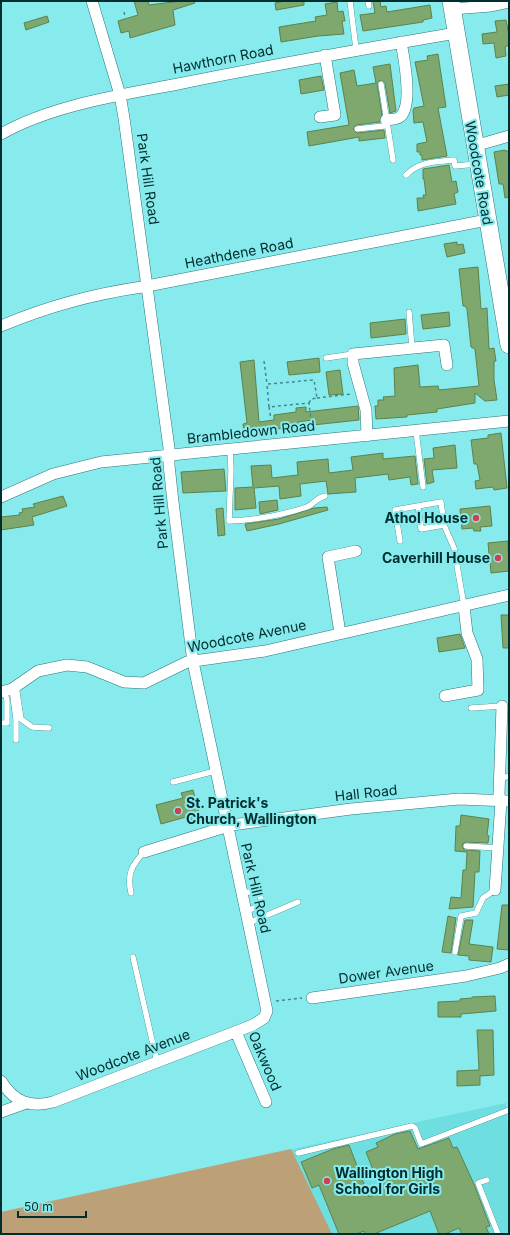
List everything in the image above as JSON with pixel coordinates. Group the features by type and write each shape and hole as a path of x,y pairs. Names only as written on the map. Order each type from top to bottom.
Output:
{"main road":[{"name":"Woodcote Road","path":"452,5 477,164 487,220 505,302 509,345"}],"street":[{"name":"Park Hill Road","path":"92,1 120,95 169,448 172,502 193,662 215,771 266,1002"},
{"path":"452,5 509,2"},
{"name":"Hawthorn Road","path":"1,134 41,115 120,95 356,49 456,33"},
{"path":"386,120 401,116 406,98 407,80 401,42"},
{"path":"320,117 335,115 324,55"},
{"path":"474,146 509,136"},
{"name":"Heathdene Road","path":"1,326 43,310 85,297 487,220"},
{"path":"366,436 366,410 353,363 353,354 444,345 447,365"},
{"name":"Brambledown Road","path":"1,497 53,474 76,467 102,462 509,421"},
{"path":"340,633 328,557 356,551"},
{"name":"Woodcote Avenue","path":"8,689 38,671 59,666 74,665 87,667 124,682 144,683 187,662 265,651 509,595"},
{"path":"445,696 478,690 477,659 467,633 464,606"},
{"path":"495,890 497,848 505,801 499,795 505,778 502,706"},
{"name":"Hall Road","path":"144,852 227,826 351,809 459,799 505,801"},
{"name":"Dower Avenue","path":"312,998 466,976 500,968 509,964"},
{"name":"Woodcote Avenue","path":"26,1103 36,1105 53,1102 236,1032 262,1020 267,1011 266,1002"},
{"name":"Oakwood","path":"236,1032 266,1102"},
{"path":"1,1081 13,1097 26,1103"},
{"path":"1,1112 26,1103"}],"lane":[{"path":"350,1 356,49"},
{"path":"381,84 393,160"},
{"path":"357,129 384,126 386,120"},
{"path":"406,175 417,166 428,162 454,160 455,166 477,164"},
{"path":"409,312 412,348"},
{"path":"326,358 353,354"},
{"path":"416,431 423,487"},
{"path":"230,450 231,470 229,521 246,520 309,506 318,497 325,496"},
{"path":"400,541 395,510 441,502 444,526 454,548 464,606"},
{"path":"418,506 421,529 444,526"},
{"path":"1,723 6,723 8,689"},
{"path":"8,689 21,719 32,727 49,728"},
{"path":"8,689 16,719 16,740"},
{"path":"471,708 502,706"},
{"path":"173,782 215,771"},
{"path":"466,846 497,848"},
{"path":"131,893 129,876 135,863 144,852"},
{"path":"455,952 461,916 476,913 483,898 495,890"},
{"path":"243,893 255,891 262,900 259,906 247,911"},
{"path":"249,923 298,902"},
{"path":"133,957 157,1062"},
{"path":"298,1153 412,1126 415,1128 421,1144 509,1110"},
{"path":"487,1180 478,1184 498,1234"}],"path":[{"path":"124,12 125,16"},
{"path":"264,362 271,418"},
{"path":"267,384 314,380 317,398"},
{"path":"314,441 309,403 311,398 361,393"},
{"path":"269,407 309,403"},
{"path":"266,1002 312,998"}],"shaded area":[{"name":"Wallington High School for Girls","path":"506,1103 509,1140 509,1234 1,1234 1,1212"},
{"path":"291,1149 332,1234 1,1234 1,1212"}],"building":[{"path":"134,1 148,1 149,5 181,1 194,1 195,3 173,10 175,25 130,38 129,31 121,33 118,21 138,15"},
{"path":"285,1 304,1 304,5 276,10 275,3"},
{"path":"373,1 380,1 381,7 386,6 387,12 430,5 432,18 423,20 423,22 363,31 360,15 375,13"},
{"path":"337,2 338,12 343,11 345,21 342,21 344,34 318,36 281,42 279,27 316,21 315,17 327,15 325,4"},
{"path":"47,16 49,22 26,30 24,23"},
{"path":"506,20 509,45 505,47 506,56 496,58 494,43 483,44 482,34 497,32 495,21"},
{"path":"438,54 446,107 438,108 447,156 422,160 422,155 420,155 420,152 417,152 417,144 427,142 423,122 414,123 414,108 424,106 415,62 428,60 427,56"},
{"path":"390,64 396,111 390,113 385,83 380,80 377,84 382,115 380,122 356,125 353,129 357,133 384,130 385,138 359,141 359,137 309,146 307,132 349,125 340,73 354,70 357,86 376,83 373,67"},
{"path":"321,76 324,90 301,94 299,80"},
{"path":"509,84 509,95 497,97 495,86"},
{"path":"505,150 509,151 509,197 505,198 503,184 499,184 494,152"},
{"path":"449,165 452,182 456,181 458,192 454,194 456,204 418,211 417,198 424,198 423,195 426,195 423,169"},
{"path":"457,242 457,245 463,244 465,253 447,257 444,244"},
{"path":"478,267 481,309 487,308 489,349 494,348 496,361 494,361 494,380 497,400 485,401 475,393 475,403 437,409 437,412 407,415 407,417 376,419 375,406 378,406 378,400 384,400 383,397 395,396 394,368 418,365 420,387 438,386 439,390 479,386 475,349 471,347 467,309 463,306 459,269"},
{"path":"449,312 450,326 423,329 421,315"},
{"path":"405,319 406,334 371,338 370,323"},
{"path":"319,358 320,372 289,375 287,362"},
{"path":"254,360 259,422 274,420 274,415 296,412 296,408 306,407 306,412 358,406 359,420 313,425 312,420 298,422 298,426 276,429 276,432 263,434 262,430 244,431 243,424 247,423 240,362"},
{"path":"340,370 343,394 329,395 326,372"},
{"path":"501,433 507,488 494,490 493,487 476,489 475,481 480,480 477,464 474,464 471,440 488,438 488,435"},
{"path":"455,445 457,468 432,470 434,482 427,484 424,459 434,458 433,448"},
{"path":"383,453 383,459 415,456 418,484 411,485 410,477 389,480 388,474 355,478 356,492 328,494 326,481 300,484 301,496 280,499 279,486 254,488 256,508 235,510 235,488 253,487 251,466 271,465 272,478 298,475 297,462 328,459 329,473 353,470 351,457"},
{"path":"224,469 226,491 183,493 181,472"},
{"path":"63,496 67,506 32,517 34,525 1,530 1,517 20,515 19,513 23,512 22,509 35,507 33,504"},
{"path":"277,500 278,510 260,514 259,502"},
{"name":"Athol House","path":"490,506 492,526 480,527 481,531 474,531 473,528 462,529 460,509"},
{"path":"327,507 328,510 279,524 247,531 245,524 279,519 314,508"},
{"path":"223,508 225,535 218,536 216,509"},
{"name":"Caverhill House","path":"508,541 509,571 491,573 490,561 486,562 486,555 489,554 488,543"},
{"path":"501,615 509,615 509,648 503,648"},
{"path":"460,634 465,648 439,652 437,638"},
{"name":"St. Patrick's Church, Wallington","path":"193,790 201,820 187,823 186,817 161,824 156,805 183,798 181,793"},
{"path":"461,815 489,819 487,835 489,836 488,843 466,842 462,844 464,850 480,851 479,872 475,872 473,907 449,909 451,897 461,898 463,870 466,870 467,852 455,851 456,826 460,826"},
{"path":"502,905 509,905 509,950 497,949"},
{"path":"448,916 456,918 451,953 442,952"},
{"path":"465,920 473,920 469,944 493,947 491,962 469,960 469,956 458,955"},
{"path":"495,996 496,1011 461,1014 461,1017 438,1017 438,1002 460,1001 460,999 472,997"},
{"path":"477,1030 493,1030 494,1075 480,1076 480,1085 457,1086 457,1071 479,1070"},
{"path":"410,1131 418,1149 449,1138 453,1148 457,1147 474,1184 490,1226 486,1227 489,1234 462,1234 459,1228 445,1234 439,1234 430,1211 374,1234 365,1234 364,1231 356,1234 339,1234 319,1185 312,1188 301,1162 333,1149 349,1145 369,1197 382,1192 366,1152 378,1147 376,1143 395,1134"}],"place":[{"name":"Athol House","path":"476,518"},
{"name":"Caverhill House","path":"498,558"},
{"name":"St. Patrick's Church, Wallington","path":"178,811"},
{"name":"Wallington High School for Girls","path":"327,1181"}]}
